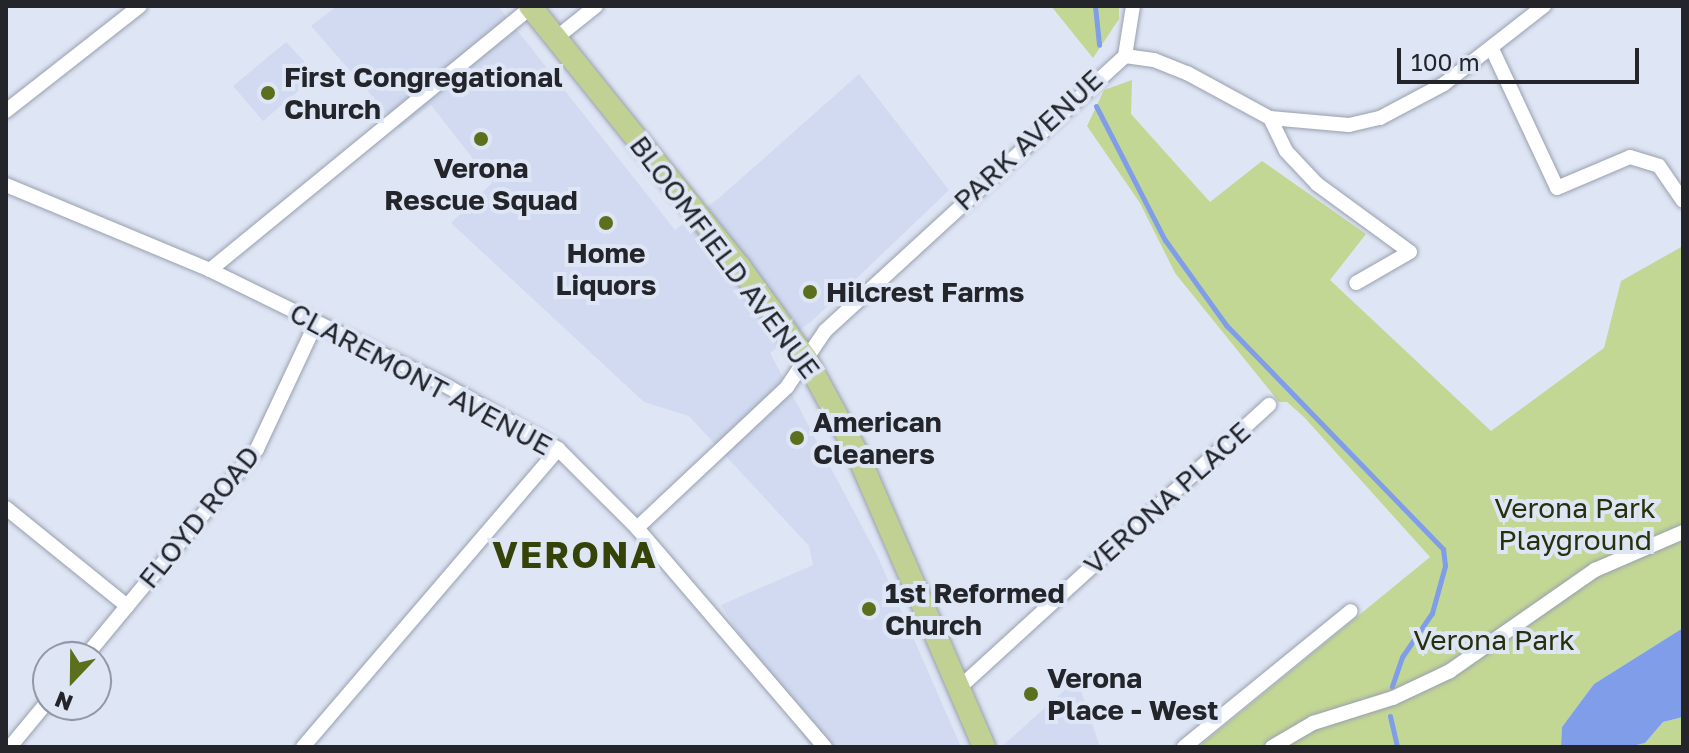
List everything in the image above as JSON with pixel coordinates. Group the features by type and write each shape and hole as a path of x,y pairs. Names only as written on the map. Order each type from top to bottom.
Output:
{"main road":[{"name":"BLOOMFIELD AVENUE","path":"530,6 740,267 806,359 857,453 984,747"}],"street":[{"path":"6,111 140,6"},
{"path":"210,270 530,6"},
{"path":"556,38 596,6"},
{"path":"1125,56 1133,6"},
{"name":"PARK AVENUE","path":"637,528 787,387 836,321 1125,56 1187,73 1270,118 1319,126 1380,118 1444,84 1544,6"},
{"path":"1492,49 1557,188 1630,157 1659,166 1683,201"},
{"path":"1270,118 1286,151 1317,184 1410,252 1356,283"},
{"name":"CLAREMONT AVENUE","path":"6,185 210,270 445,385 558,449 637,528 825,747"},
{"name":"FLOYD ROAD","path":"98,641 257,449 316,323"},
{"name":"VERONA PLACE","path":"959,688 1269,405"},
{"path":"303,747 558,449"},
{"path":"6,508 127,606"},
{"path":"1272,747 1313,723 1393,698 1450,671 1595,570 1683,532"},
{"path":"1184,747 1351,611"},
{"path":"10,747 32,720"}],"shaded area":[{"path":"337,6 498,6 675,230 719,198 859,74 949,190 814,319 770,353 877,555 961,747 810,747 721,605 813,565 809,546 689,416 644,402 451,223 492,183 431,105 400,128 311,26"},
{"path":"286,42 317,75 263,121 233,86"},
{"path":"1077,679 1100,747 1001,747 1009,740"}],"green space":[{"path":"1051,6 1119,6 1119,19 1093,58"},
{"name":"Verona Park","path":"1132,80 1131,114 1210,202 1262,161 1366,234 1330,280 1491,431 1604,348 1621,281 1683,246 1683,628 1594,684 1562,727 1561,747 1198,747 1430,557 1304,417 1287,402 1279,402 1175,273 1140,203 1087,126 1104,90"},
{"path":"1683,717 1683,747 1628,747 1645,743 1663,722"}],"water":[{"path":"1683,628 1683,717 1663,722 1645,743 1628,747 1561,747 1562,727 1594,684"}],"waterway":[{"path":"1095,6 1099,45"},
{"path":"1096,106 1165,240 1226,325 1443,549 1445,566 1432,613 1402,657 1392,686"},
{"path":"1390,716 1397,747"}],"place":[{"name":"First Congregational Church","path":"268,93"},
{"name":"Verona Rescue Squad","path":"481,139"},
{"name":"Home Liquors","path":"606,223"},
{"name":"Hilcrest Farms","path":"810,292"},
{"name":"American Cleaners","path":"797,438"},
{"name":"1st Reformed Church","path":"869,609"},
{"name":"Verona Place - West","path":"1031,694"}],"district":[{"name":"VERONA","path":"575,555"}],"park label":[{"name":"Verona Park Playground","path":"1575,524"}]}
